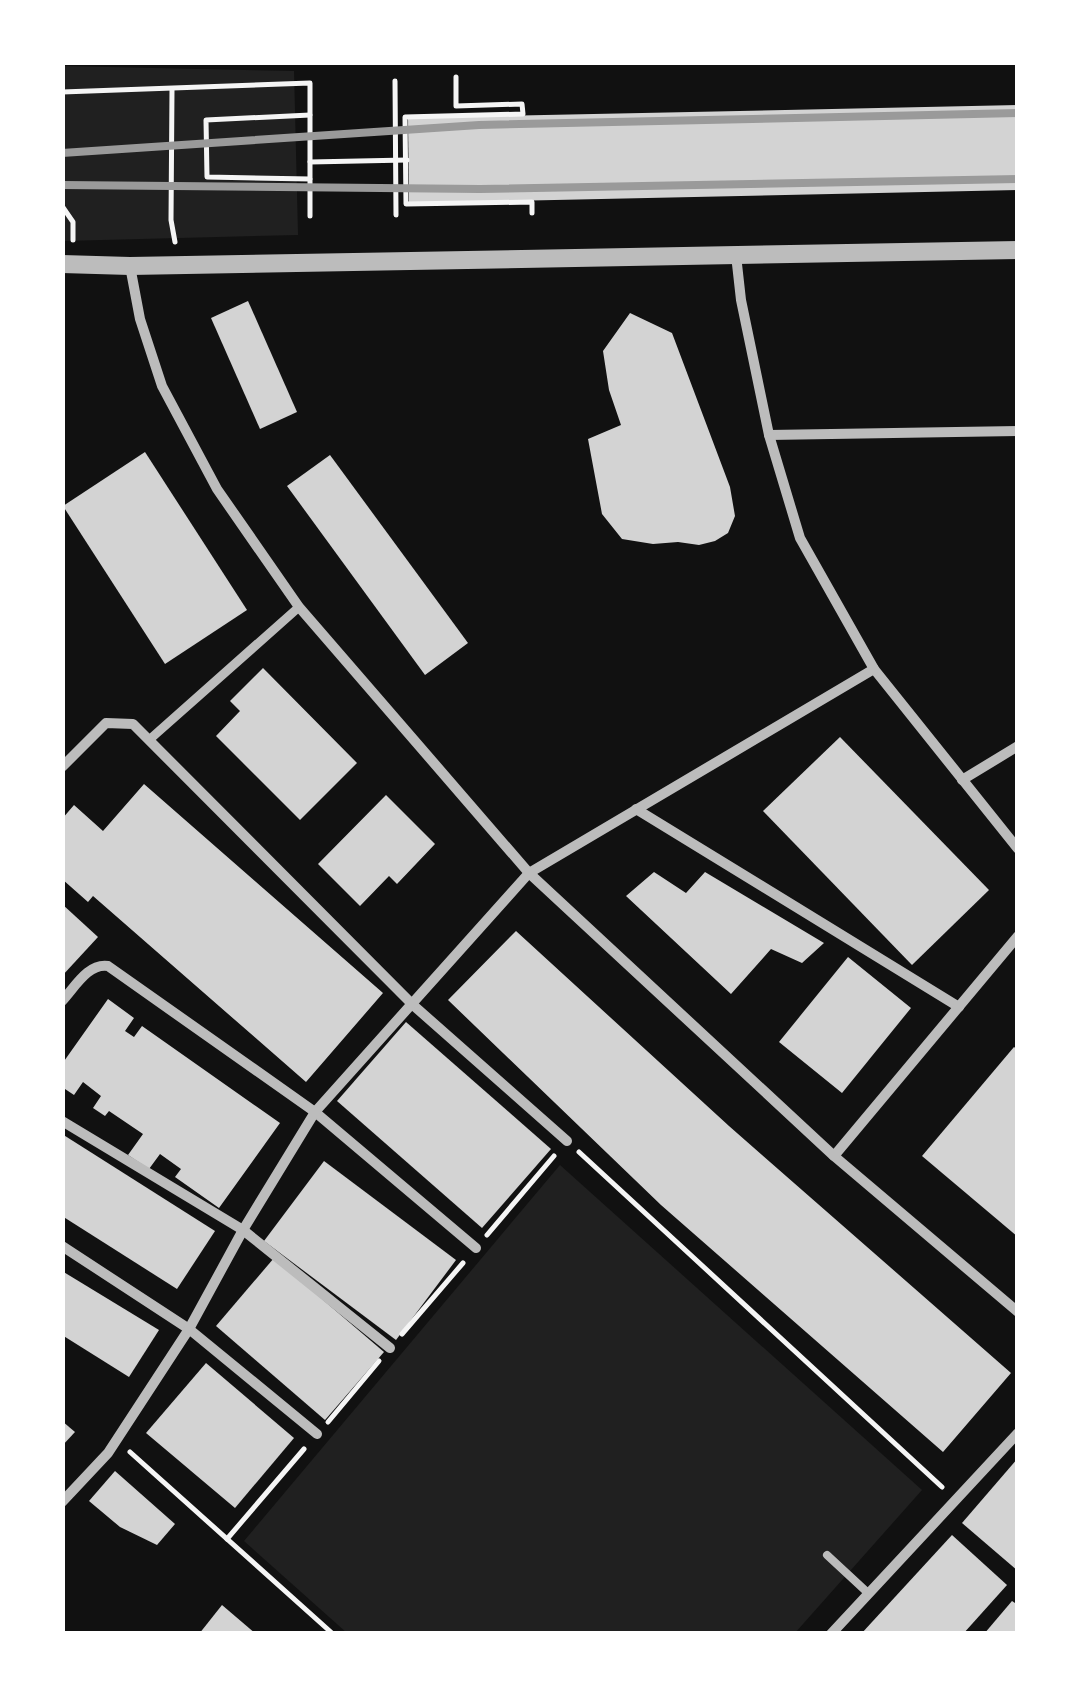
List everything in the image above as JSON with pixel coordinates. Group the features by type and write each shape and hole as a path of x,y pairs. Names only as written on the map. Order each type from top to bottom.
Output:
{"street":[{"path":"62,264 1018,250"},
{"path":"736,255 740,300 769,435 800,538 874,669 1018,849"},
{"path":"130,266 140,319 162,386 217,490 299,606 529,873 834,1156 1018,1312"},
{"path":"769,435 1018,430"},
{"path":"150,740 299,606"},
{"path":"62,1502 116,1440 189,1329 314,1112 529,873 874,669"},
{"path":"62,767 106,723 133,724 413,1006 567,1141"},
{"path":"962,780 1018,746"},
{"path":"636,809 959,1007"},
{"path":"834,1156 1018,936"},
{"path":"62,1001 92,968 108,966 314,1112 476,1248"},
{"path":"62,1121 243,1230 390,1348"},
{"path":"62,1246 189,1329 317,1434"},
{"path":"831,1634 1018,1432"}],"lane":[{"path":"827,1556 868,1593"}],"path":[{"path":"456,78 456,106 522,104 523,114 405,116 406,204 532,202 532,213"},
{"path":"395,81 396,216"},
{"path":"62,92 310,83 310,216"},
{"path":"172,90 175,243"},
{"path":"310,116 206,120 206,177 310,178"},
{"path":"310,162 407,160"},
{"path":"62,206 73,222 73,240"},
{"path":"567,1141 955,1500"},
{"path":"116,1440 333,1634"}],"shaded area":[{"path":"62,66 294,71 298,235 63,241"},
{"path":"560,1165 922,1490 795,1633 347,1633 244,1541"}],"building":[{"path":"1018,105 1018,190 409,203 408,118"},
{"path":"248,301 297,412 260,429 211,318"},
{"path":"630,313 672,333 730,487 735,516 728,533 715,541 699,545 622,539 602,514 588,439 621,425 609,390 603,351"},
{"path":"145,452 247,610 165,664 63,506"},
{"path":"330,455 468,643 425,675 287,486"},
{"path":"263,668 357,763 300,820 216,736 240,711 230,701"},
{"path":"840,737 989,890 912,965 763,811"},
{"path":"144,784 383,993 306,1082 93,896 88,902 62,879 62,819 74,805 103,831"},
{"path":"386,795 435,844 397,884 389,876 360,906 318,864"},
{"path":"654,872 686,893 705,872 824,943 802,963 771,949 731,994 626,896"},
{"path":"62,904 98,937 62,976"},
{"path":"516,931 729,1126 1011,1373 943,1452 661,1205 448,1000"},
{"path":"848,957 911,1008 842,1093 779,1042"},
{"path":"108,999 134,1018 125,1031 134,1037 142,1026 280,1123 219,1208 175,1177 181,1169 160,1154 149,1169 128,1155 143,1134 109,1111 105,1116 93,1108 101,1096 83,1082 74,1095 62,1087 62,1064"},
{"path":"406,1022 551,1149 482,1228 337,1101"},
{"path":"1014,1047 1018,1050 1018,1237 922,1156"},
{"path":"62,1134 215,1231 177,1289 62,1216"},
{"path":"324,1161 456,1260 396,1340 264,1241"},
{"path":"274,1258 384,1352 325,1420 216,1326"},
{"path":"62,1271 159,1330 129,1377 62,1335"},
{"path":"206,1363 294,1438 235,1508 146,1433"},
{"path":"62,1421 75,1432 62,1446"},
{"path":"1018,1458 1018,1571 962,1523"},
{"path":"115,1471 175,1524 157,1545 120,1527 89,1501"},
{"path":"952,1535 1007,1585 963,1634 861,1634"},
{"path":"1012,1601 1018,1605 1018,1634 984,1634"},
{"path":"222,1605 256,1634 199,1634"}],"railway":[{"path":"62,153 479,125 1018,113"},
{"path":"62,185 480,189 1018,179"}]}
